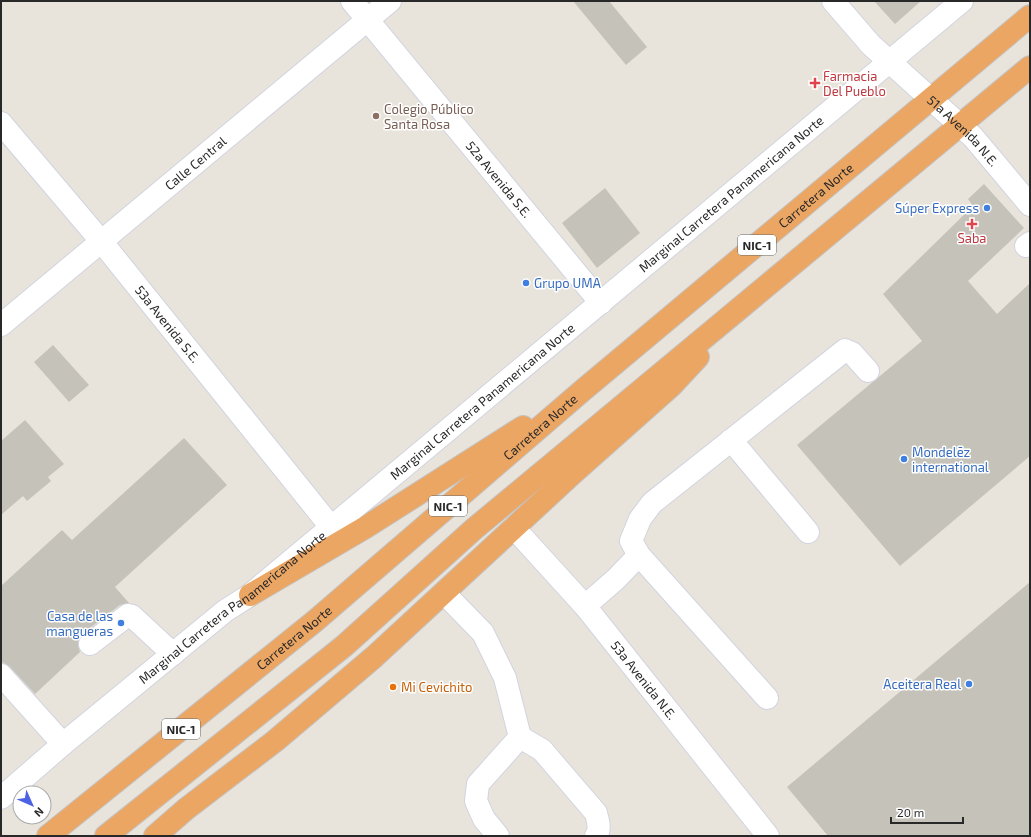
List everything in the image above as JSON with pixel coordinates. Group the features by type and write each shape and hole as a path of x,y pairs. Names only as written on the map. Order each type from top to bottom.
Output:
{"highway":[{"name":"Carretera Norte","path":"48,836 315,621 582,391 1030,16"},
{"name":"NIC-1","path":"106,836 344,646 474,529 1030,67"},
{"path":"155,836 186,809 275,740 374,657 671,386 767,284"},
{"path":"250,594 366,527 447,474 582,391"}],"street":[{"name":"52a Avenida S.E.","path":"352,1 600,302"},
{"name":"Calle Central","path":"1,325 390,1"},
{"name":"51a Avenida N.E.","path":"833,1 872,45 974,136 1030,205"},
{"name":"Marginal Carretera Panamericana Norte","path":"1,798 63,744 225,611 250,594 331,527 962,1"},
{"name":"53a Avenida S.E.","path":"1,123 101,241 331,527"},
{"path":"767,698 639,556 631,541 640,519 652,503 845,350 852,353 868,371"},
{"path":"731,440 808,532"},
{"name":"53a Avenida N.E.","path":"514,528 585,606 768,836"},
{"path":"585,606 616,579 639,556"},
{"path":"444,593 483,633 505,678 520,738 542,750 596,813 599,824 598,834 596,836"},
{"path":"90,644 128,614 173,654"},
{"path":"1,675 63,744"},
{"path":"498,836 484,819 476,801 478,784 520,738"}],"building":[{"path":"573,1 609,1 647,47 626,65"},
{"path":"874,1 921,1 895,24"},
{"path":"984,184 1024,228 968,281 997,314 1030,283 1030,456 900,566 797,445 922,341 883,294 973,206 968,199"},
{"path":"605,188 640,233 597,268 562,223"},
{"path":"53,345 89,385 69,402 34,362"},
{"path":"25,420 64,464 48,477 51,481 27,501 23,496 1,515 1,441"},
{"path":"184,438 227,485 115,587 129,603 120,605 82,634 78,645 80,652 35,694 10,667 1,661 1,586 62,530 72,540"},
{"name":"Aceitera Real","path":"1030,582 1030,836 828,836 787,787"}],"place":[{"name":"Farmacia Del Pueblo","path":"815,83"},
{"name":"Colegio Público Santa Rosa","path":"376,116"},
{"name":"Súper Express","path":"987,208"},
{"name":"Saba","path":"972,224"},
{"name":"Grupo UMA","path":"526,283"},
{"name":"Mondelēz international","path":"904,459"},
{"name":"Casa de las mangueras","path":"121,623"},
{"name":"Aceitera Real","path":"969,684"},
{"name":"Mi Cevichito","path":"393,687"}]}
